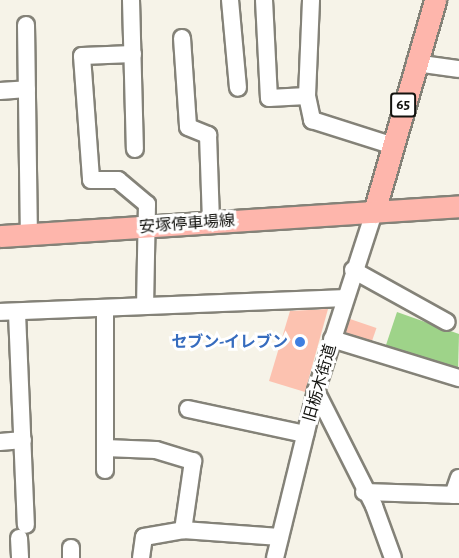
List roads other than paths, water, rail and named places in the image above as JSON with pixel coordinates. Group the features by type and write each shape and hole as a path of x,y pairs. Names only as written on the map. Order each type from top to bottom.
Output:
{"main road":[{"name":"65","path":"374,212 391,145 435,0"},
{"name":"安塚停車場線","path":"0,236 459,206"}],"street":[{"path":"131,0 135,149"},
{"path":"230,0 238,88"},
{"path":"264,0 269,98 307,96"},
{"path":"311,0 307,96 312,120 391,145"},
{"path":"26,25 30,234"},
{"path":"182,38 188,127 208,135 211,222"},
{"path":"133,54 82,56 91,180 118,180 147,204 149,226 145,306"},
{"path":"416,63 459,69"},
{"path":"0,91 27,89"},
{"name":"旧栃木街道","path":"275,558 316,391 353,270 374,212"},
{"path":"353,270 447,322"},
{"path":"0,312 345,298"},
{"path":"105,309 105,470"},
{"path":"17,313 23,440 23,531 20,558"},
{"path":"332,339 459,378"},
{"path":"316,391 393,558"},
{"path":"188,409 305,435"},
{"path":"0,442 23,440"},
{"path":"105,448 156,450 193,461 183,530"},
{"path":"364,492 456,495 459,478"},
{"path":"141,558 144,537 183,530 280,537"}],"place":[{"name":"セブン-イレブン","path":"300,342"}]}
